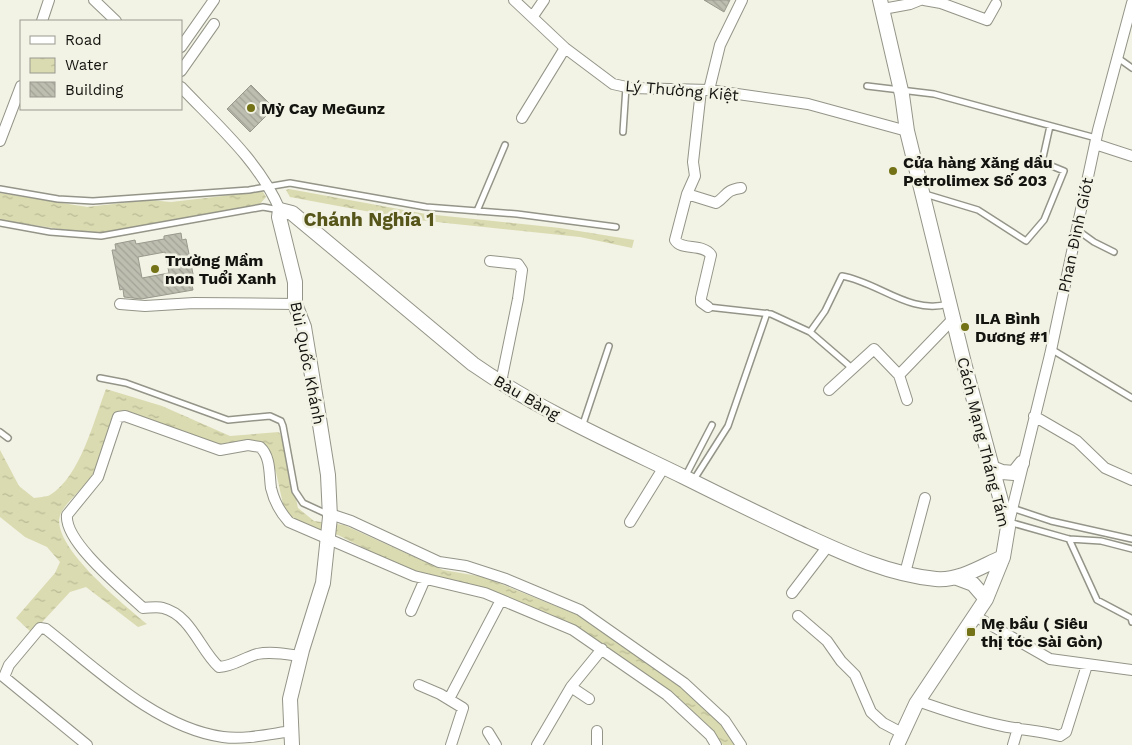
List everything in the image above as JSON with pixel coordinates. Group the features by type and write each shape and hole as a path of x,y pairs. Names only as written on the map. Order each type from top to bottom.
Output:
{"street":[{"path":"42,20 49,0"},
{"path":"94,0 115,20"},
{"path":"182,46 214,0"},
{"name":"Lý Thường Kiệt","path":"514,0 565,48 606,79 626,87 705,90 808,104 907,131"},
{"path":"533,16 544,0"},
{"path":"708,306 701,302 700,298 709,267 710,252 679,244 675,240 687,194 695,176 693,162 705,90 720,45 742,0"},
{"path":"881,5 910,4 920,0"},
{"path":"924,0 940,3 987,20 996,4"},
{"name":"Phan Đình Giót","path":"1008,524 1051,348 1095,141 1132,3"},
{"name":"Cách Mạng Tháng Tám","path":"881,5 901,89 907,131 992,468 1008,524 1003,557 986,599 918,701 900,739"},
{"path":"182,70 214,24"},
{"path":"522,118 565,48"},
{"path":"182,88 242,152 270,186 280,210"},
{"path":"0,142 20,89"},
{"path":"1095,141 1132,156"},
{"path":"687,194 716,203 724,193 732,189 742,188"},
{"name":"Bùi Quốc Khánh","path":"280,210 279,217 295,282 295,304 304,327 328,475 330,515 327,537"},
{"name":"Bàu Bàng","path":"280,210 292,213 474,364 501,382 582,427 828,546 884,569 937,579 957,578"},
{"path":"490,261 518,264 522,270 517,309 501,382"},
{"path":"120,304 146,306 237,302 295,304"},
{"path":"899,374 954,318"},
{"path":"830,390 874,349 899,374 907,400"},
{"path":"300,656 270,652 254,655 230,666 219,667 208,658 197,636 182,620 164,608 143,608 87,556 68,523 67,515 98,477 116,420 121,416 220,450 248,445 260,447 266,456 271,487 282,514 289,522 425,579 485,593 573,630 667,695 710,735 716,745"},
{"path":"1034,416 1077,441 1105,468 1132,480"},
{"path":"992,468 1002,472 1014,473 1022,463"},
{"path":"630,522 664,468"},
{"path":"905,573 925,498"},
{"path":"330,515 352,521 439,562 466,566 490,574 580,610 684,683 725,721 741,745"},
{"path":"87,745 4,677 9,665 40,628 46,629 128,694 183,727 224,737 292,738 290,699 300,656 323,583 327,537"},
{"path":"792,593 828,546"},
{"path":"957,578 1003,557"},
{"path":"957,578 973,584 986,599"},
{"path":"411,611 425,579"},
{"path":"449,699 501,600"},
{"path":"798,616 827,641 841,661 855,675 871,712 900,739"},
{"path":"975,616 1050,659 1132,670"},
{"path":"537,745 571,687 602,649"},
{"path":"918,701 948,712 1060,736 1064,735 1074,709 1087,665"},
{"path":"419,685 460,705 463,713 451,745"},
{"path":"571,687 589,699"},
{"path":"1013,745 1018,728"},
{"path":"597,731 597,745"},
{"path":"488,732 496,745"},
{"path":"250,745 257,736"}],"lane":[{"path":"1117,58 1132,68"},
{"path":"867,86 934,94 1050,126 1095,141"},
{"path":"623,132 626,87"},
{"path":"924,194 978,210 1026,241 1044,220 1064,171 1042,162 1050,126"},
{"path":"477,211 505,146"},
{"path":"0,189 58,199 92,202 165,197 290,183 426,207 616,227"},
{"path":"0,223 50,232 101,236 263,207 280,210"},
{"path":"1076,228 1094,242 1114,252"},
{"path":"810,332 824,312 842,276 924,307 935,308 950,303"},
{"path":"708,306 767,313 810,332 853,368"},
{"path":"689,480 728,426 767,313"},
{"path":"582,427 609,346"},
{"path":"1051,348 1132,398"},
{"path":"100,378 133,386 228,420 270,416 277,418 283,426 295,490 303,503 311,509 330,515"},
{"path":"689,480 712,426"},
{"path":"0,432 8,438"},
{"path":"1012,508 1051,521 1132,539"},
{"path":"1008,524 1069,539 1073,537 1101,541 1132,549"},
{"path":"1069,539 1096,600 1130,618 1132,622"}],"water":[{"path":"286,190 426,214 560,228 634,240 632,248 580,237 408,219 290,197"},
{"path":"263,192 266,197 260,204 103,233 80,232 0,220 0,193 87,207 149,200 171,202"},
{"path":"106,389 162,406 230,436 279,432 283,440 298,508 314,521 344,525 443,570 484,577 580,616 681,687 727,727 737,745 723,745 711,728 681,700 610,649 569,625 417,575 338,535 301,526 286,518 276,472 261,445 228,446 209,444 118,411 102,457 95,471 64,508 61,513 60,526 65,541 76,557 107,589 147,624 138,627 86,587 70,592 32,633 16,618 55,573 60,562 47,547 25,537 0,517 0,450 19,486 34,498 50,495 61,487 78,462"}],"building":[{"path":"704,0 730,0 724,12"},
{"name":"Mỳ Cay MeGunz","path":"251,85 274,108 250,132 227,109"},
{"path":"181,233 182,240 186,239 194,279 191,279 193,290 141,299 124,297 123,289 120,290 112,250 116,250 115,244 135,240 136,244 164,239 164,236","holes":["165,252 169,273 142,278 138,257"]}],"place":[{"name":"Mỳ Cay MeGunz","path":"251,108"},
{"name":"Cửa hàng Xăng dầu Petrolimex Số 203","path":"893,171"},
{"name":"Trường Mầm non Tuổi Xanh","path":"155,269"},
{"name":"ILA Bình Dương #1","path":"965,327"},
{"name":"Mẹ bầu ( Siêu thị tóc Sài Gòn)","path":"971,632"}],"district":[{"name":"Chánh Nghĩa 1","path":"369,219"}]}
